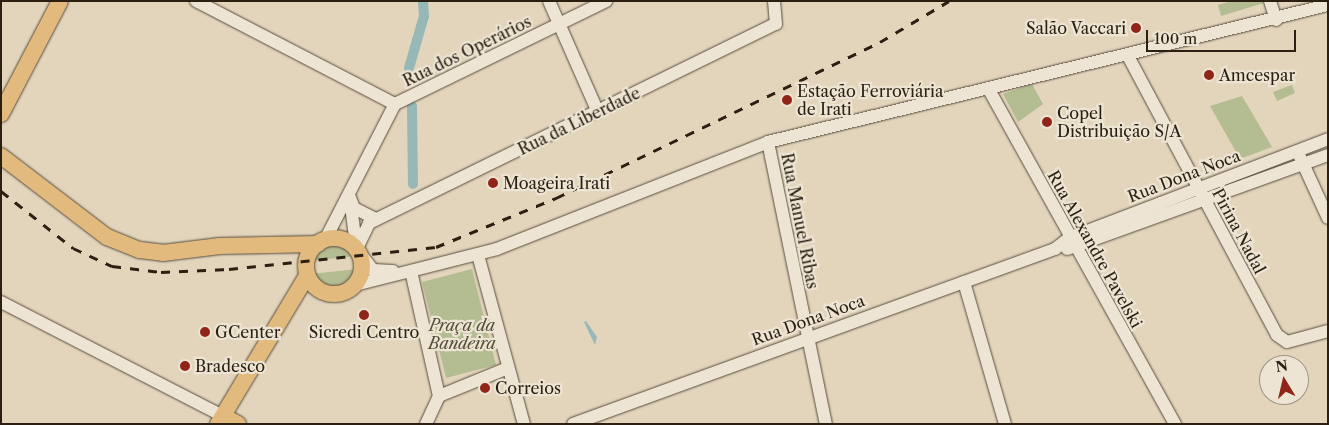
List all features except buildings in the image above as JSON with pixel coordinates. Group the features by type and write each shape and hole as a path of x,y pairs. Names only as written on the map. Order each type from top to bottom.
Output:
{"main road":[{"path":"1,114 60,1"},
{"path":"1,156 107,236 140,250 164,253 343,239 358,250 361,270 355,285 290,301"},
{"path":"226,421 322,242"},
{"path":"271,245 306,269 325,293"}],"street":[{"path":"196,1 395,104 350,198 322,242"},
{"path":"550,1 598,112"},
{"name":"Rua dos Operários","path":"395,104 606,1"},
{"name":"Rua da Liberdade","path":"358,250 364,227 376,219 776,24 778,17 774,1"},
{"path":"1270,1 1276,20"},
{"path":"355,285 478,255 768,142 1276,20 1328,5"},
{"name":"Pirina Nadal","path":"1128,56 1197,188 1282,341 1328,331"},
{"name":"Rua Alexandre Pavelski","path":"988,88 1072,243 1175,424"},
{"name":"Rua Dona Noca","path":"1072,243 1197,188 1328,139"},
{"name":"Rua Manuel Ribas","path":"768,142 806,337 826,424"},
{"path":"1297,150 1328,218"},
{"name":"Rua Dona Noca","path":"573,424 806,337 1072,243 1204,200 1328,155"},
{"path":"350,198 354,208 376,219"},
{"path":"350,198 358,250 373,270 411,271"},
{"path":"478,255 524,424"},
{"path":"411,271 439,396 426,424"},
{"path":"964,282 1005,424"},
{"path":"1,302 226,421"},
{"path":"439,396 508,368"}],"green space":[{"path":"1232,1 1263,1 1264,3 1221,16 1218,5"},
{"path":"1032,84 1043,104 1018,122 1003,94"},
{"path":"1292,85 1295,93 1277,101 1273,92"},
{"path":"1242,96 1272,147 1240,159 1210,106"},
{"path":"334,243 346,245 356,256 311,261 316,252"},
{"path":"358,269 352,282 335,289 320,285 310,274"},
{"name":"Praça da Bandeira","path":"472,269 496,365 446,378 422,282"}],"water":[{"path":"586,321 597,337 595,345 584,322"}],"waterway":[{"path":"409,68 424,16 423,1"},
{"path":"412,106 413,184"}],"railway":[{"path":"1,191 73,248 112,266 161,272 229,269 436,247 556,198 880,42 949,1"}],"place":[{"name":"Salão Vaccari","path":"1136,28"},
{"name":"Amcespar","path":"1209,75"},
{"name":"Estação Ferroviária de Irati","path":"787,100"},
{"name":"Copel Distribuição S/A","path":"1047,122"},
{"name":"Moageira Irati","path":"493,183"},
{"name":"Sicredi Centro","path":"364,315"},
{"name":"GCenter","path":"205,332"},
{"name":"Bradesco","path":"185,366"},
{"name":"Correios","path":"485,388"}]}
